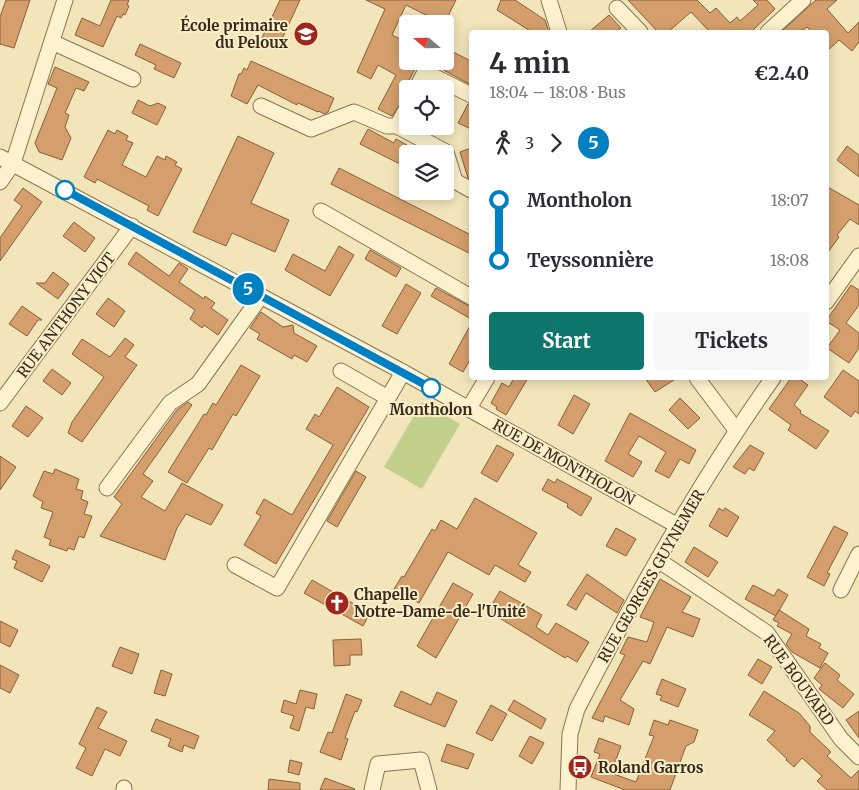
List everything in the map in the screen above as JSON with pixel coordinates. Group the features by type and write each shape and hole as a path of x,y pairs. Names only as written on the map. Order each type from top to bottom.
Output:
{"street":[{"path":"0,182 52,42 65,0"},
{"path":"549,0 558,30"},
{"path":"770,30 803,0"},
{"path":"617,8 638,30"},
{"path":"52,42 133,79"},
{"path":"421,80 425,72 441,80"},
{"path":"454,86 469,94"},
{"path":"260,106 311,129 354,112 386,126 397,126 446,152 455,181 469,189"},
{"path":"397,126 399,122"},
{"name":"RUE DE MONTHOLON","path":"7,160 403,372 678,526"},
{"path":"321,211 469,296"},
{"name":"RUE ANTHONY VIOT","path":"0,403 132,226"},
{"path":"829,298 859,256"},
{"path":"107,488 170,403 198,384 261,296"},
{"path":"341,371 388,398"},
{"path":"234,565 277,588 403,372"},
{"path":"469,408 486,380"},
{"path":"698,380 736,430"},
{"name":"RUE GEORGES GUYNEMER","path":"568,790 570,734 577,709 678,526 736,430 772,380"},
{"path":"840,590 859,554"},
{"name":"RUE BOUVARD","path":"658,560 767,633 841,739 859,757"},
{"path":"372,790 378,764 420,760 429,790"}],"green space":[{"path":"422,402 460,424 422,489 384,467"}],"building":[{"path":"6,0 30,0 14,48 0,44 0,17"},
{"path":"111,0 129,0 127,5 129,6 125,15 123,14 121,18 117,16 103,47 75,35 82,18 100,26"},
{"path":"280,0 300,0 277,50 260,42"},
{"path":"366,0 456,0 448,15 426,15 406,5 401,15 399,15 399,20 392,35 399,38 399,70 414,70 409,80 399,80 399,106 392,116 378,109 396,75 378,65 371,79 357,72 385,9"},
{"path":"501,0 515,0 545,20 548,30 529,30 497,10"},
{"path":"628,0 697,0 710,13 716,8 730,23 737,17 740,21 758,5 753,0 767,0 775,9 753,30 708,30 691,12 670,30 656,30"},
{"path":"816,0 837,0 827,9 848,33 859,22 859,42 852,51 839,40 829,49 829,30 810,30 807,27 803,30 783,30"},
{"path":"609,15 621,28 618,30 591,30"},
{"path":"140,44 181,63 174,78 154,69 156,65 135,55"},
{"path":"454,52 469,60 469,84 444,70 454,70"},
{"path":"251,61 334,98 328,112 324,114 298,103 297,105 258,85 247,104 231,96 239,74 241,74 244,68 247,70"},
{"path":"55,67 89,82 84,91 76,88 65,113 69,115 65,127 71,138 62,160 39,152 35,143 57,88 48,84"},
{"path":"138,100 150,106 158,103 166,107 157,125 132,113"},
{"path":"468,104 469,104 469,128 458,123"},
{"path":"368,129 394,143 396,139 407,145 399,145 399,164 360,144"},
{"path":"108,130 115,134 117,130 128,136 126,140 133,143 122,165 146,177 157,156 165,160 166,156 177,162 175,165 182,169 158,216 147,210 149,206 97,179 95,183 84,177"},
{"path":"238,136 274,153 251,203 289,220 275,252 232,233 226,246 193,232"},
{"path":"847,146 859,155 859,177 837,160"},
{"path":"469,149 469,178 468,178 460,152"},
{"path":"339,168 469,234 469,253 331,184"},
{"path":"23,188 42,202 0,261 0,238 22,206 14,200"},
{"path":"829,188 859,205 859,225 850,219 837,235 839,237 829,251"},
{"path":"74,222 95,238 85,252 63,236"},
{"path":"339,246 354,255 330,296 285,270 293,254 325,271"},
{"path":"370,250 401,268 396,277 365,259"},
{"path":"136,252 169,276 179,263 188,269 179,282 204,299 205,296 215,303 211,308 228,320 218,335 204,325 202,328 190,319 195,310 128,264"},
{"path":"53,272 69,284 58,299 36,283 45,283"},
{"path":"406,284 421,293 397,334 382,326"},
{"path":"851,285 859,290 859,305 846,323 859,333 859,348 849,363 829,349 829,345 840,330 829,323 829,317"},
{"path":"436,288 469,306 469,318 431,296"},
{"path":"108,298 125,311 114,327 96,314"},
{"path":"22,306 42,320 38,320 27,336 9,324"},
{"path":"261,312 283,327 293,325 294,333 317,346 307,362 294,355 292,359 257,339 260,334 250,328"},
{"path":"469,328 469,362 463,372 449,364"},
{"path":"125,338 134,345 125,357 137,365 82,442 68,433 72,422 104,377 72,354 82,339 110,357"},
{"path":"241,365 260,376 236,416 233,414 212,450 209,448 187,483 168,472 204,414 206,415 213,403 216,405"},
{"path":"52,369 71,383 62,395 43,381"},
{"path":"843,370 859,381 859,414 855,411 851,417 824,397"},
{"path":"513,380 527,380 506,415 496,409 497,407 491,403 502,383 509,387"},
{"path":"646,380 674,380 655,392"},
{"path":"790,380 801,380 808,385 794,405 801,411 800,413 829,431 816,449 788,430 791,425 769,409"},
{"path":"337,387 369,407 276,564 244,545 261,516 256,513 264,499 292,515 333,445 306,429 315,414 319,417"},
{"path":"574,395 590,404 573,434 558,425"},
{"path":"680,398 700,418 688,429 669,410"},
{"path":"188,402 192,405 143,474 153,481 141,497 165,511 182,483 223,505 211,525 186,514 177,528 165,560 100,536 122,504 114,497 177,410"},
{"path":"26,406 43,418 28,437 12,426"},
{"path":"630,413 696,450 689,464 680,459 669,478 655,471 666,452 639,436 628,454 642,462 633,477 605,461"},
{"path":"497,445 514,454 497,482 481,473"},
{"path":"750,445 764,453 754,471 749,468 745,474 733,467"},
{"path":"0,456 16,467 0,490"},
{"path":"55,469 79,479 76,489 83,491 81,499 88,502 84,514 92,516 84,538 79,536 74,550 68,548 67,551 49,545 51,540 44,537 53,512 41,508 43,502 33,496 44,471 53,474"},
{"path":"356,471 366,477 337,527 327,521"},
{"path":"548,479 555,483 557,479 592,498 581,516 567,507 568,504 542,490"},
{"path":"475,498 537,533 518,565 531,572 525,582 495,565 489,575 448,552 419,603 394,589 402,576 404,577 432,529 435,531 441,520 457,529"},
{"path":"719,508 723,511 725,508 739,517 727,537 709,526"},
{"path":"834,526 848,533 827,573 830,574 824,586 807,577"},
{"path":"616,528 636,539 626,556 606,546"},
{"path":"694,547 718,562 708,577 685,562"},
{"path":"16,550 50,566 42,582 14,568 17,561 12,559"},
{"path":"587,574 624,600 617,613 586,593 576,610 567,605"},
{"path":"660,579 691,597 682,612 700,619 693,637 667,627 650,664 643,661 620,700 634,709 629,725 605,716 603,722 592,718 625,655 620,653 628,637 647,642 654,622 640,617"},
{"name":"Chapelle Notre-Dame-de-l'Unité","path":"312,580 370,613 363,626 304,593"},
{"path":"453,583 473,594 436,658 417,646"},
{"path":"753,585 774,596 778,589 788,595 776,616 745,599"},
{"path":"500,591 542,615 536,627 548,635 556,623 589,642 577,662 567,656 565,658 488,611"},
{"path":"779,610 809,629 806,636 821,644 819,648 828,653 820,668 792,652 786,644 792,634 777,626 779,623 773,620"},
{"path":"0,621 18,630 10,647 0,642"},
{"path":"361,639 362,655 350,655 350,665 334,666 333,640"},
{"path":"120,647 139,654 132,674 112,666"},
{"path":"758,659 772,667 762,684 748,675"},
{"path":"825,663 840,675 837,680 854,694 843,708 819,689 822,685 814,678"},
{"path":"0,665 19,675 10,693 0,688"},
{"path":"161,670 172,674 165,696 154,693"},
{"path":"662,679 686,689 678,707 660,700 662,696 656,694"},
{"path":"300,690 317,694 314,709 306,707 299,731 290,728 294,716 281,712 284,700 296,704"},
{"path":"401,691 431,705 437,692 457,701 445,727 394,706"},
{"path":"764,691 799,713 810,726 810,732 831,752 827,756 851,778 859,770 859,790 827,790 817,781 822,776 802,758 794,767 786,760 767,740 775,731 749,715"},
{"path":"346,694 362,700 357,712 355,711 345,738 348,739 341,760 320,752 328,732 332,733"},
{"path":"514,700 546,719 541,729 508,710"},
{"path":"491,705 507,714 492,741 476,733"},
{"path":"97,707 107,712 98,728 127,741 120,756 105,749 92,776 76,768 86,748 79,744"},
{"path":"859,711 859,738 846,720"},
{"path":"156,719 199,736 194,749 184,745 182,752 168,746 171,739 151,731"},
{"path":"654,720 668,725 670,720 698,730 694,742 686,746 670,790 625,790 591,777 600,754 594,752 599,738 621,746 611,773 636,782 654,736 649,735"},
{"path":"530,736 544,743 532,764 519,756"},
{"path":"447,744 474,754 468,769 441,761"},
{"path":"290,760 302,763 299,775 288,772"},
{"path":"325,778 355,789 320,790"},
{"path":"269,779 300,783 300,790 268,790"}],"bus line":[{"name":"5","path":"65,190 431,388"}],"place":[{"name":"École primaire du Peloux","path":"306,34"},
{"name":"Montholon","path":"431,388"},
{"name":"Chapelle Notre-Dame-de-l'Unité","path":"337,603"},
{"name":"Roland Garros","path":"580,767"}]}
